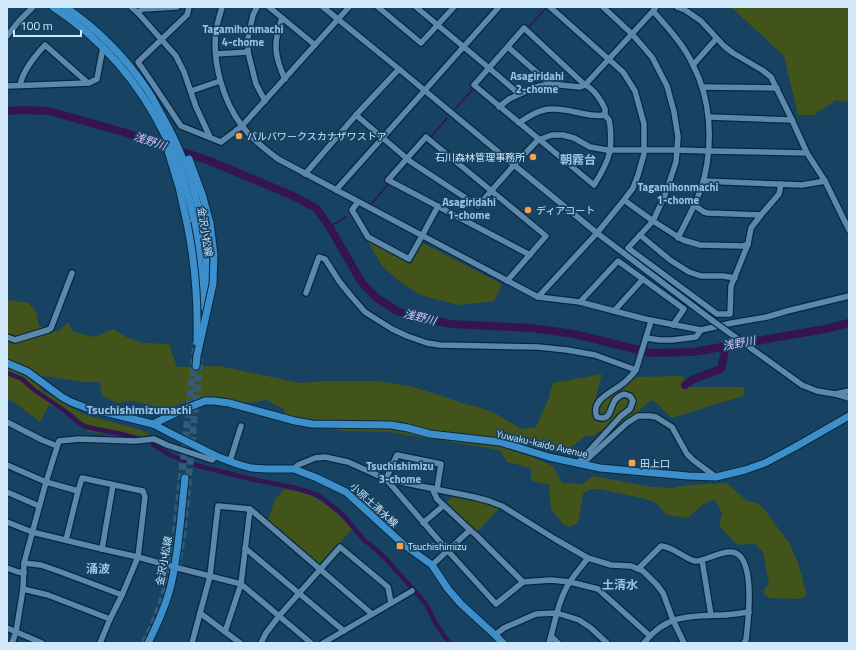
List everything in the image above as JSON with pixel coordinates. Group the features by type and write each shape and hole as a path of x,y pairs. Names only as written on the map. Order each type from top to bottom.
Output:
{"main road":[{"name":"金沢小松線","path":"53,7 74,21 103,47 135,85 160,129 191,204 198,242 200,259 199,342 207,292 207,264 202,224 192,175"},
{"path":"65,7 99,34 131,68 160,106 202,194 210,223 214,255 214,274 212,293 197,356"},
{"path":"177,170 193,260 196,292 196,366"},
{"name":"小原土清水線","path":"7,363 28,372 71,402 84,407 153,424 216,456 236,464 251,468 294,469 346,492 399,541 432,566 448,589 461,604 503,643"},
{"name":"Yuwaku-kaido Avenue","path":"153,424 205,401 214,401 229,403 295,421 312,424 391,425 430,434 500,442 549,457 600,468 688,476 716,476 745,470 765,463 849,416"},
{"name":"金沢小松線","path":"148,643 164,606 171,585 185,478"}],"street":[{"path":"7,36 33,7"},
{"path":"131,7 176,56 184,72 196,107 210,137"},
{"path":"138,13 142,9 177,7"},
{"path":"131,68 187,15 189,7"},
{"path":"222,7 216,32 216,54 220,81 230,108 242,126 260,146 278,159 305,174 538,297 580,302 651,320 701,330 767,317 849,296"},
{"path":"257,7 253,15 248,38 248,52 256,84 265,101"},
{"path":"269,7 315,45"},
{"path":"323,7 597,232 713,321 802,385 817,391 849,398"},
{"path":"138,62 181,126 221,142 242,126 349,7"},
{"path":"378,7 421,43 454,7"},
{"path":"416,7 519,94"},
{"path":"336,190 499,7"},
{"path":"538,297 624,200 638,175 644,150 644,124 635,91 623,72 550,7"},
{"path":"602,7 632,34 652,57 667,86 674,112 678,137 676,162 665,196 653,221 628,248 717,314 730,314 731,286 748,244 751,228 779,194 781,184"},
{"path":"677,7 685,10 701,21 716,39 733,53 771,77 807,153 824,181 849,230"},
{"path":"499,107 509,99 535,87 550,84 580,87 586,85 654,9 671,31 693,65 702,87 709,117 709,151 703,181 694,205 678,238"},
{"path":"282,18 278,30 276,47 278,63 284,79"},
{"path":"524,28 590,87 605,110 610,130 610,150 607,162 594,185 474,86 489,68 524,28"},
{"path":"693,65 716,39"},
{"path":"20,86 26,71 36,54 45,45 88,83"},
{"path":"7,86 88,83 97,78 103,47"},
{"path":"508,47 550,84"},
{"path":"216,54 248,52"},
{"path":"305,174 356,115 399,69"},
{"path":"190,91 220,81"},
{"path":"702,87 777,88"},
{"path":"519,123 543,110 561,110 598,116 605,114"},
{"path":"356,115 407,159 478,206 538,140 552,135 563,135 574,138 590,147 610,150 807,153"},
{"path":"709,117 792,120"},
{"path":"507,281 530,255 546,236 426,137 388,180 530,255"},
{"path":"703,181 802,185 824,181"},
{"path":"624,200 683,240 700,245 742,246 748,244"},
{"path":"358,202 352,210 368,237 409,259 438,206"},
{"path":"694,205 708,213 761,215"},
{"path":"640,235 670,260 689,272 701,276 722,276 735,278"},
{"path":"306,293 320,257 325,259 350,296 366,312 392,329 427,343 440,345 538,347 567,350 595,355 637,367"},
{"path":"580,302 618,260 684,309 672,324"},
{"path":"7,338 15,340 51,328 72,273"},
{"path":"614,311 643,279"},
{"path":"580,463 621,416 632,406 633,401 630,396 624,394 617,398 611,408 610,414 605,418 597,417 595,413 596,407 600,400 606,394 632,376 637,367 651,320"},
{"path":"646,338 672,340 696,337 701,330"},
{"path":"836,394 849,391"},
{"path":"580,463 627,423 638,416 650,416 656,417 672,428 687,454 716,476"},
{"path":"7,422 57,446"},
{"path":"230,461 241,426"},
{"path":"12,643 16,632 23,589 24,563 39,506 59,441 79,438 135,441 154,439 167,445 212,460 216,456"},
{"path":"386,479 397,455 440,464 435,489 437,500 476,535 523,582"},
{"path":"294,469 298,465 315,458 324,457 348,462 386,479 489,501 502,506 554,539 588,558 611,565 631,566 643,570 663,593 673,620 684,643"},
{"path":"7,465 46,482 78,491"},
{"path":"66,540 82,478 143,491 145,497 138,556 100,643"},
{"path":"386,479 496,604 523,582 551,580 570,582 598,589 650,636"},
{"path":"102,549 113,485"},
{"path":"7,492 39,506"},
{"path":"192,643 210,576 218,506 250,509 372,614"},
{"path":"424,523 443,506"},
{"path":"225,632 241,584 250,509"},
{"path":"7,522 32,532 138,556 241,584 311,643"},
{"path":"432,566 470,530"},
{"path":"638,568 661,546 667,546 691,560 696,561 726,552 733,552 737,554 745,564 748,576 749,612 746,640 744,643"},
{"path":"261,643 266,633 279,616 340,547 388,587 391,603"},
{"path":"245,548 344,631"},
{"path":"549,643 564,593 570,582 588,558"},
{"path":"702,560 711,614"},
{"path":"24,563 42,565 122,595"},
{"path":"7,568 18,572 24,572"},
{"path":"23,589 48,595 110,619"},
{"path":"323,643 412,591"},
{"path":"644,643 663,625 673,620 688,616 711,614 724,615 749,612"},
{"path":"200,613 240,643"},
{"path":"495,634 504,628 536,614 557,613 579,620 591,628 607,643"},
{"path":"7,628 42,643"},
{"path":"551,636 558,643"}],"green space":[{"path":"731,7 849,7 849,102 836,100 814,115 798,115 784,56"},
{"path":"367,240 410,264 423,243 502,284 494,301 458,305 420,295 399,281 382,266"},
{"path":"7,300 28,303 36,311 39,326 57,332 68,322 72,331 95,337 113,329 126,337 143,343 169,344 177,367 220,366 300,383 325,381 376,381 410,386 468,405 479,407 498,415 521,429 536,427 548,400 553,383 602,374 593,406 617,392 636,377 682,376 691,387 742,387 745,389 743,396 672,418 658,404 651,400 610,434 599,432 592,436 586,436 564,452 523,443 520,452 553,466 562,483 583,484 593,476 652,487 673,488 687,485 727,483 747,501 757,503 764,509 790,544 798,563 807,595 800,599 770,598 764,594 764,589 769,584 763,552 754,543 740,545 734,542 719,525 722,513 715,500 705,503 687,518 666,515 657,503 642,498 599,489 588,490 583,494 578,523 570,527 564,525 551,509 549,485 533,481 531,479 531,468 507,462 500,450 390,432 344,431 285,422 284,409 266,400 250,403 221,397 206,397 163,409 131,401 118,403 102,396 100,382 83,382 45,376 35,381 43,391 83,414 141,430 151,435 143,436 88,432 74,414 49,405 40,422 7,398"},
{"path":"285,489 307,494 319,500 343,519 352,529 321,564 318,564 268,521 275,499"},
{"path":"453,495 489,503 500,508 477,532 445,504"}],"waterway":[{"path":"528,28 545,9"},
{"path":"513,45 524,33"},
{"path":"456,108 473,89"},
{"name":"浅野川","path":"7,111 49,111 123,132 210,161 291,195 316,208 329,226 362,283 378,299 397,311 420,318 451,324 531,328 574,334 651,353 693,352 825,329 849,323"},
{"path":"430,138 447,118"},
{"path":"412,158 426,142"},
{"path":"393,179 406,164"},
{"path":"372,203 388,184"},
{"path":"329,226 346,217"},
{"path":"685,385 694,379 721,369 726,346"},
{"path":"7,373 22,379 33,389 83,425"},
{"path":"84,426 124,434 138,439"},
{"path":"153,445 170,455 195,465 251,479 296,488 319,496 343,515 365,541 386,559 412,588"},
{"path":"413,589 426,604 436,624 450,643"}],"tunnel":[{"path":"144,643 162,600 173,555 196,342"},
{"path":"177,569 183,534 200,359"}],"place":[{"name":"バルバワークスカナザワストア","path":"239,136"},
{"name":"石川森林管理事務所","path":"533,157"},
{"name":"ディアコート","path":"528,210"},
{"name":"田上口","path":"632,463"},
{"name":"Tsuchishimizu","path":"400,546"}],"district":[{"name":"Tagamihonmachi 4-chome","path":"243,35"},
{"name":"Asagiridahi 2-chome","path":"537,82"},
{"name":"朝霧台","path":"578,159"},
{"name":"Tagamihonmachi 1-chome","path":"678,193"},
{"name":"Asagiridahi 1-chome","path":"469,208"},
{"name":"Tsuchishimizumachi","path":"139,409"},
{"name":"Tsuchishimizu 3-chome","path":"400,472"},
{"name":"涌波","path":"98,568"},
{"name":"土清水","path":"620,584"}]}
